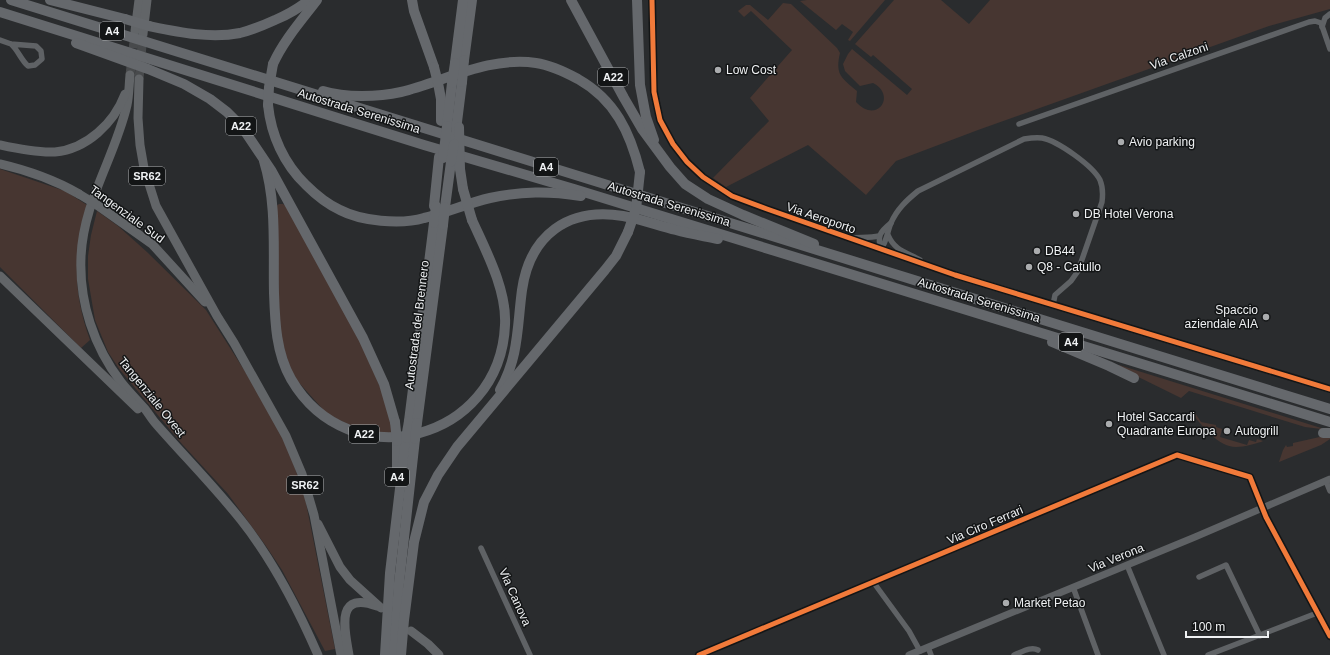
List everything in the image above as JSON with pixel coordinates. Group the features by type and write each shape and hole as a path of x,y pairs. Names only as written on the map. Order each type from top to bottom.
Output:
{"highway":[{"name":"Autostrada Serenissima","path":"11,0 880,271 1330,409"},
{"path":"50,0 124,19 142,30 220,34 240,33 264,25 286,15 309,0"},
{"path":"139,0 142,30"},
{"path":"142,30 147,0"},
{"path":"317,0 279,50 273,64 268,104 270,122 281,151 289,165 302,181 325,202 341,211 356,216 387,221 422,219 491,198 525,192 568,194 623,204"},
{"path":"412,0 414,11 434,67 442,110 451,127"},
{"name":"Autostrada del Brennero","path":"460,61 463,0"},
{"name":"Autostrada del Brennero","path":"451,127 460,61 472,0"},
{"name":"A22","path":"571,0 624,98 642,129 658,152"},
{"name":"A22","path":"637,0 640,85 646,117 658,152"},
{"name":"Autostrada Serenissima","path":"0,14 1330,422"},
{"name":"A4","path":"0,14 18,23 148,69"},
{"path":"212,63 266,74 328,92 364,95 400,92 495,64 517,62 536,63 571,75 589,85 600,94 613,108 625,127 634,149 640,172 636,209 628,232 616,256 457,447 438,475 424,502 414,542 401,655"},
{"name":"A22","path":"148,69 184,84 210,99 227,112 248,135 277,181 371,354 384,384 395,422 406,439"},
{"path":"0,145 39,152 56,152 72,148 89,139 104,128 123,99 133,79"},
{"name":"SR62","path":"133,79 144,168 156,206 286,436 302,474 314,515 341,655"},
{"name":"Tangenziale Ovest","path":"133,79 121,124 88,214 81,257 81,281 84,302 92,329 100,349 121,382 156,424 194,465 250,532 282,584 307,629 318,655"},
{"name":"Autostrada del Brennero","path":"385,655 388,594 406,439 413,422 444,159 460,94 457,83"},
{"name":"A22","path":"264,161 270,183 272,202 274,314 277,340 282,359 295,386 310,404 337,424 364,434 398,437 414,435 436,428 451,420 474,401 485,387 493,373 503,346 505,312 492,265 472,220 463,189 451,127"},
{"name":"A4","path":"658,152 685,184 708,199 750,218 880,271"},
{"path":"0,159 36,170 59,182"},
{"name":"Tangenziale Sud","path":"0,164 42,175 59,182 97,205 152,244 217,316"},
{"path":"488,411 507,378 512,365 516,348 522,290 526,271 532,256 548,235 573,219 590,215 622,216 677,231 812,262"},
{"name":"Autostrada del Brennero","path":"413,422 431,242 436,223"},
{"path":"0,276 132,404 156,424"},
{"path":"1030,330 1055,344 1134,378"},
{"name":"Autostrada del Brennero","path":"394,655 406,439"},
{"name":"SR62","path":"314,515 340,567 350,580 381,608 370,604 360,603 353,604 348,608 345,615 344,625 349,655"},
{"path":"307,629 315,655"},
{"path":"411,631 428,644 438,655"}],"street":[{"name":"Via Aeroporto","path":"652,0 654,92 660,120 673,144 687,162 702,177 732,196 932,267 1330,389"},
{"path":"1330,14 1325,18 1322,27 1330,48"},
{"name":"Via Calzoni","path":"1019,124 1309,22 1315,21 1321,23 1322,27"},
{"path":"0,40 11,44 36,46 41,51 42,59 35,65 28,66 18,51 11,44"},
{"path":"881,249 886,242 891,223 898,212 906,201 918,191 1024,139 1042,138 1059,145 1079,159 1099,179 1103,194 1102,202 1078,271 1071,281 1055,295 1053,305"},
{"path":"881,249 879,236 884,228 891,223"},
{"path":"888,235 891,243 898,249 932,267"},
{"path":"848,238 872,238 879,236"},
{"name":"Via Ciro Ferrari","path":"699,655 1177,455 1250,477 1263,509"},
{"path":"1328,480 1330,491"},
{"name":"Via Verona","path":"909,655 1263,509 1328,480"},
{"path":"1263,509 1330,636"},
{"name":"Via Canova","path":"481,548 530,655"},
{"path":"1128,565 1164,655"},
{"path":"1199,577 1226,565 1260,636"},
{"path":"874,583 909,631 920,651"},
{"path":"1073,587 1098,655"},
{"path":"1208,655 1317,613"},
{"path":"928,647 931,655"},
{"path":"1014,655 1031,648 1038,650"}],"shaded area":[{"path":"885,0 850,41 848,40 853,32 842,24 836,30 800,1"},
{"path":"894,0 941,0 969,24 990,0 1330,0 1330,9 1269,26 978,130 896,161 866,195 808,145 726,187 713,178 769,121 750,98 792,50 751,11 744,17 738,11 746,5 750,5 768,20 783,3 791,4 837,48 840,53 838,66 843,79 857,91 856,102 864,108 871,110 877,109 881,106 884,100 880,88 873,83 860,86 845,71 843,64 852,49 907,95 912,89 873,55 871,57 855,44"},
{"path":"0,169 65,191 87,205 79,240 77,272 80,305 90,340 81,348 0,267"},
{"path":"279,204 286,206 355,328 389,408 392,434 366,432 328,415 293,376 280,337 276,206"},
{"path":"97,211 118,226 147,252 206,310 265,403 288,449 304,493 335,649 325,651 282,570 266,546 228,494 182,444 120,370 108,352 95,320 88,279 88,256"},
{"path":"1119,365 1321,429 1305,427 1189,391 1181,398 1118,367"},
{"path":"1192,412 1195,413 1201,422 1216,425 1216,427 1222,429 1220,437 1247,445 1249,440 1256,442 1257,439 1263,441 1249,445 1239,447 1223,444 1206,430 1192,414"},
{"path":"1330,436 1330,439 1321,445 1279,462 1286,445 1287,447 1293,446 1293,443"}],"tunnel":[{"path":"130,75 135,33"},
{"path":"139,79 143,34"}],"cycle path":[{"path":"652,0 654,92 660,120 673,144 687,162 703,177 732,196 955,275 1330,389"},
{"path":"699,655 1177,455 1250,477 1266,517 1330,636"}],"place":[{"name":"Low Cost","path":"718,70"},
{"name":"Avio parking","path":"1121,142"},
{"name":"DB Hotel Verona","path":"1076,214"},
{"name":"DB44","path":"1037,251"},
{"name":"Q8 - Catullo","path":"1029,267"},
{"name":"Spaccio aziendale AIA","path":"1266,317"},
{"name":"Hotel Saccardi Quadrante Europa","path":"1109,424"},
{"name":"Autogrill","path":"1227,431"},
{"name":"Market Petao","path":"1006,603"}]}
